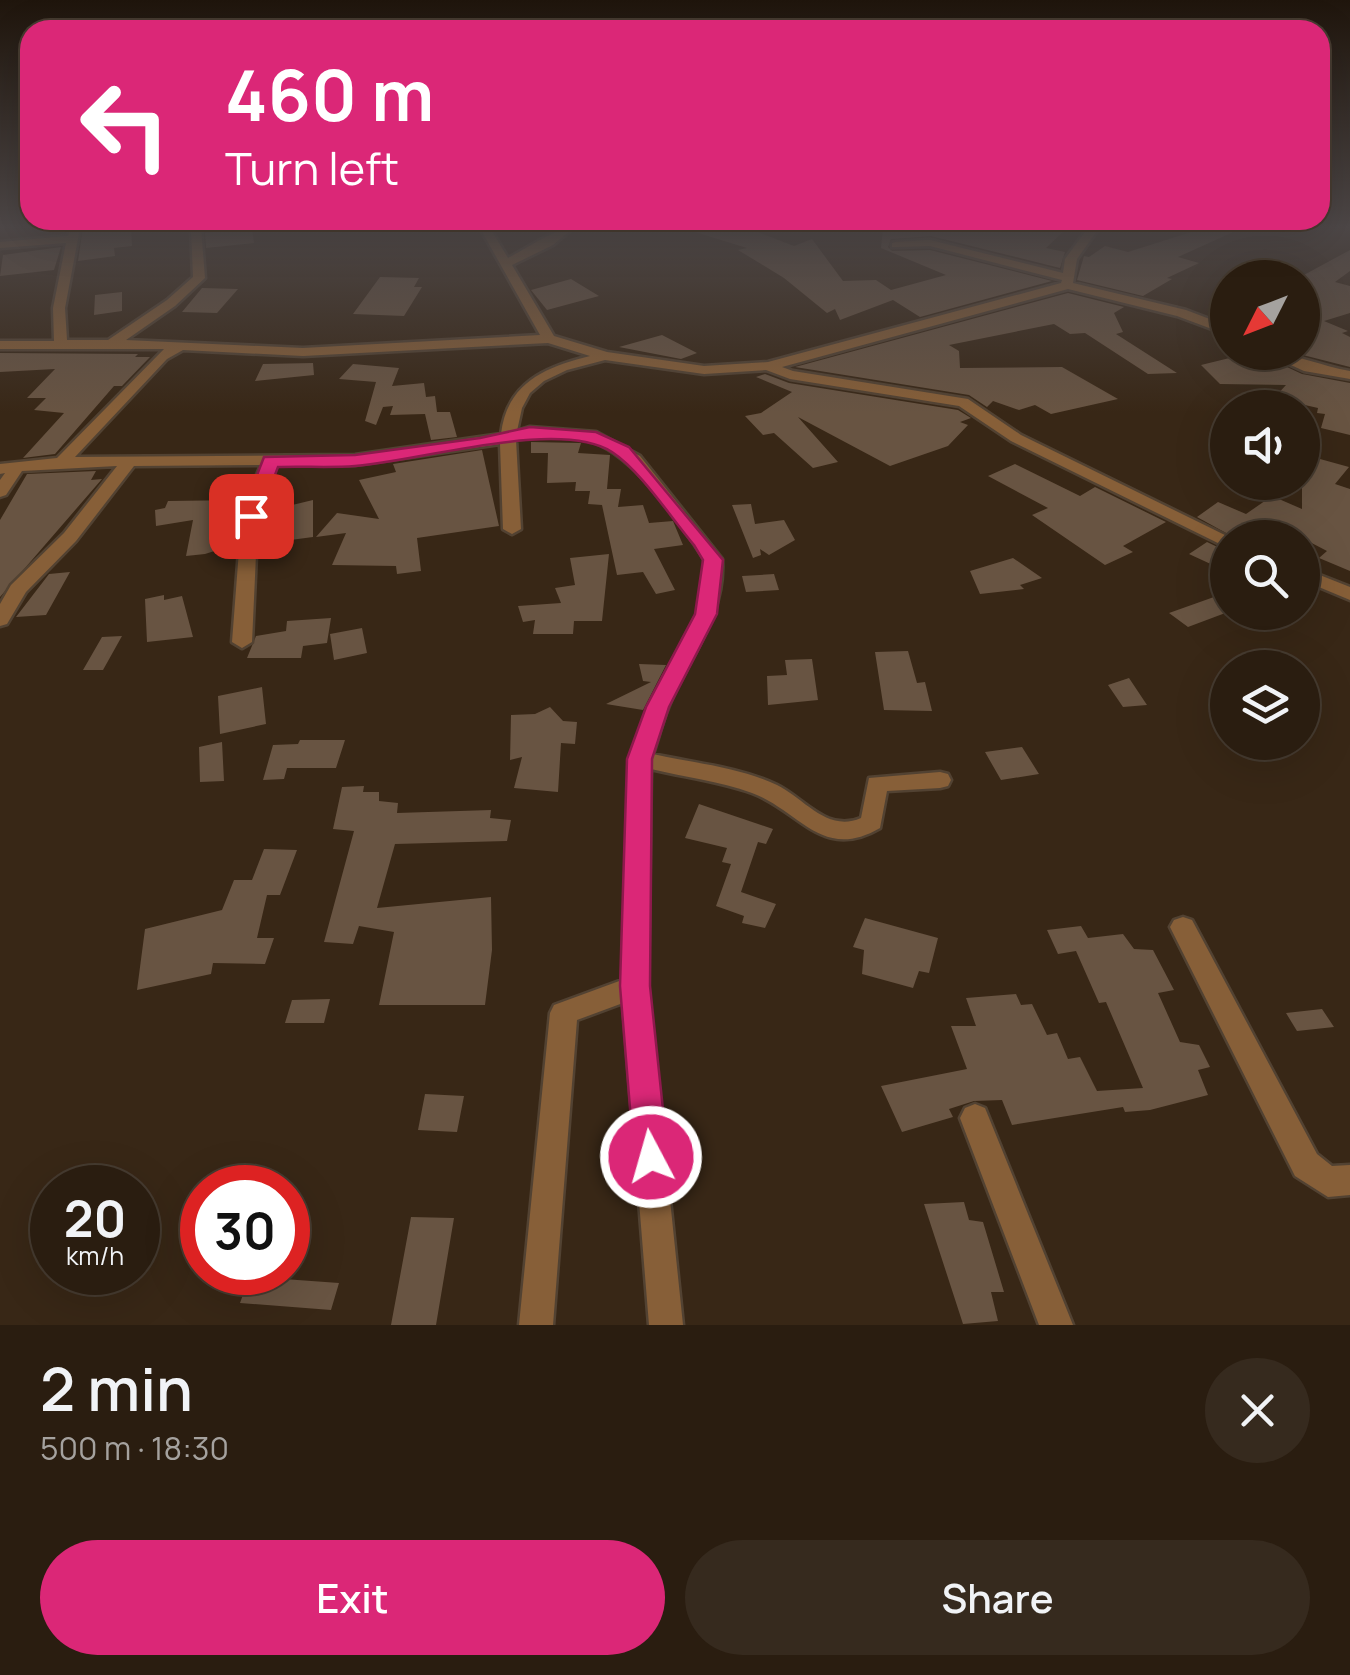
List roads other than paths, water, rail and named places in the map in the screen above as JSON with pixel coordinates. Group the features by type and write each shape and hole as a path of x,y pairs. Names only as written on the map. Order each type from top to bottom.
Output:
{"street":[{"path":"61,344 63,290"},
{"path":"111,344 186,290"},
{"path":"519,290 548,339"},
{"path":"0,345 111,344 302,352 548,339 605,356 686,370 768,366 1050,290"},
{"path":"1100,290 1210,324"},
{"path":"62,462 162,356 181,346"},
{"path":"512,529 506,447 519,394 541,376 605,356"},
{"path":"768,366 790,375 963,402 1016,438 1210,534"},
{"path":"1320,370 1350,375"},
{"path":"0,492 8,469 62,462 355,460 530,432 596,437 623,451 686,520 713,560 706,614 658,707 640,759 635,986 666,1325"},
{"path":"0,620 18,589 70,537 130,461"},
{"path":"242,642 250,511 271,461"},
{"path":"1320,581 1350,594"},
{"path":"640,759 762,788 783,798 811,822 847,831 862,830 872,822 878,784 940,780"},
{"path":"1183,926 1306,1164 1328,1182 1350,1180"},
{"path":"536,1325 564,1012 635,986"},
{"path":"975,1118 1056,1325"}]}
